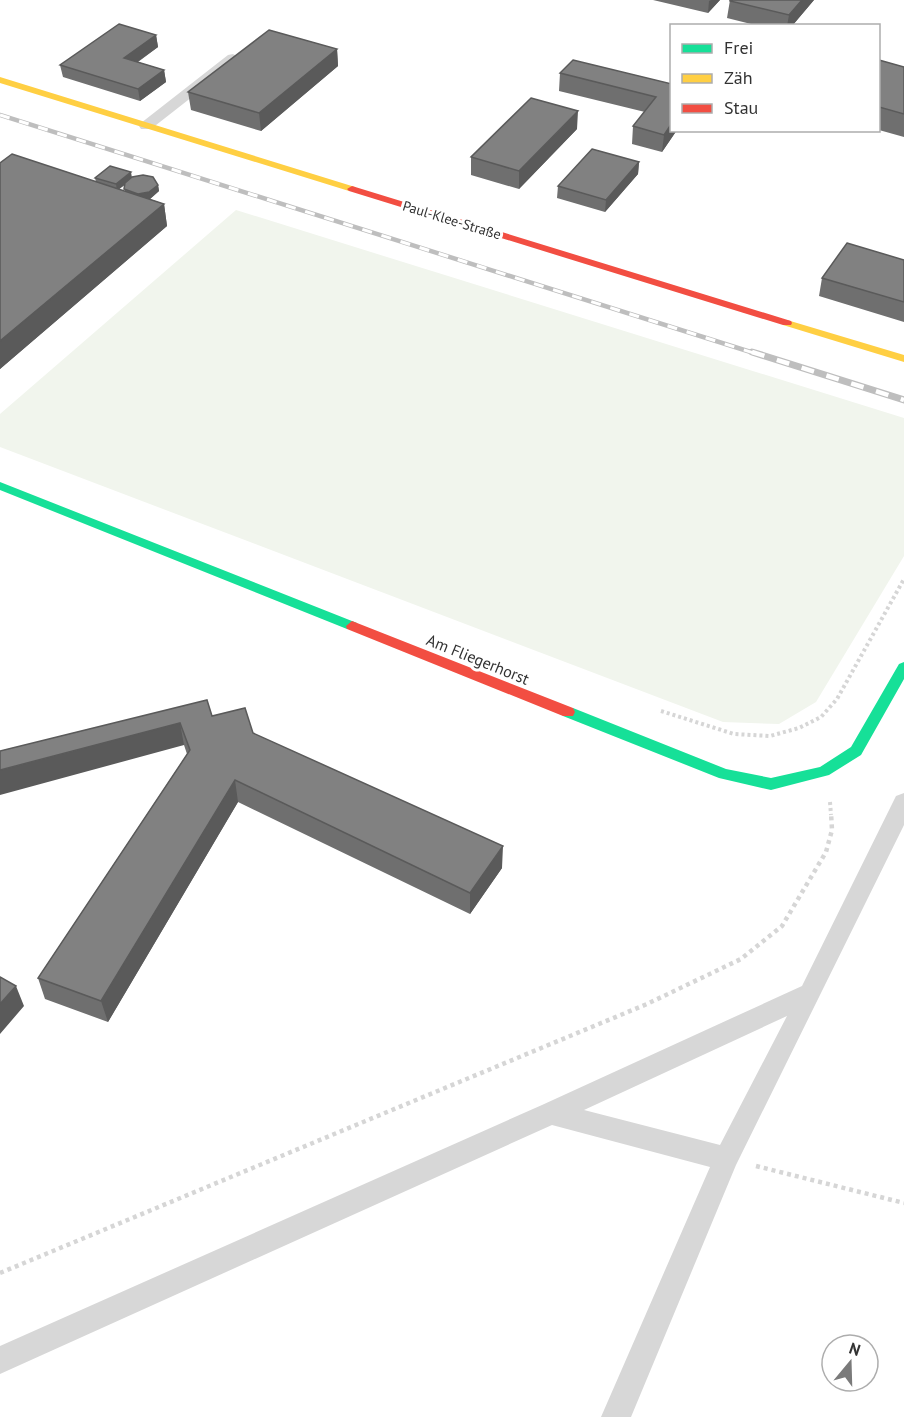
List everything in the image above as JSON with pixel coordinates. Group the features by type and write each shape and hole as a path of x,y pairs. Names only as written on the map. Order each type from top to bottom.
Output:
{"street":[{"name":"Paul-Klee-Straße","path":"0,80 904,359"},
{"name":"Am Fliegerhorst","path":"0,486 724,774 771,784 824,771 856,751 904,667"}],"lane":[{"path":"146,126 233,58"},
{"path":"616,1417 726,1159 811,993 904,802"},
{"path":"0,1360 551,1113 811,993"},
{"path":"551,1113 726,1159"}],"path":[{"path":"650,707 734,735 770,736 799,728 821,717 837,699 904,579"},
{"path":"0,1273 647,1004 741,959 782,926 826,852 832,830 832,808 824,771"},
{"path":"726,1159 904,1203"}],"shaded area":[{"path":"236,210 904,418 904,556 816,702 779,724 723,722 0,447 0,414"}],"building":[{"path":"730,0 802,0 789,15"},
{"path":"119,24 156,35 124,58 164,70 138,89 60,65"},
{"path":"269,30 337,49 259,113 188,92"},
{"path":"573,60 670,84 670,126 664,135 633,126 656,97 560,73"},
{"path":"880,60 904,67 904,114 880,107"},
{"path":"531,98 578,111 519,171 471,157"},
{"path":"592,149 639,162 606,200 558,186"},
{"path":"12,154 164,204 0,341 0,163"},
{"path":"110,166 131,172 116,184 95,178"},
{"path":"143,175 153,177 158,185 149,192 138,194 124,189 125,183 132,177"},
{"path":"847,243 904,260 904,302 822,278"},
{"path":"207,700 212,716 245,708 253,733 503,846 470,893 235,780 101,1001 38,978 190,750 180,723 0,770 0,751"},
{"path":"0,977 16,986 0,1004"}],"railway":[{"path":"0,115 757,354"},
{"path":"752,352 904,400"}],"traffic: fast":[{"path":"0,486 352,626"},
{"path":"568,712 724,774 771,784 824,771 856,751 904,667"}],"traffic: slow":[{"path":"0,80 352,189"},
{"path":"787,323 904,359"}],"traffic: jam":[{"path":"352,189 787,323"},
{"path":"352,626 568,712"}]}
